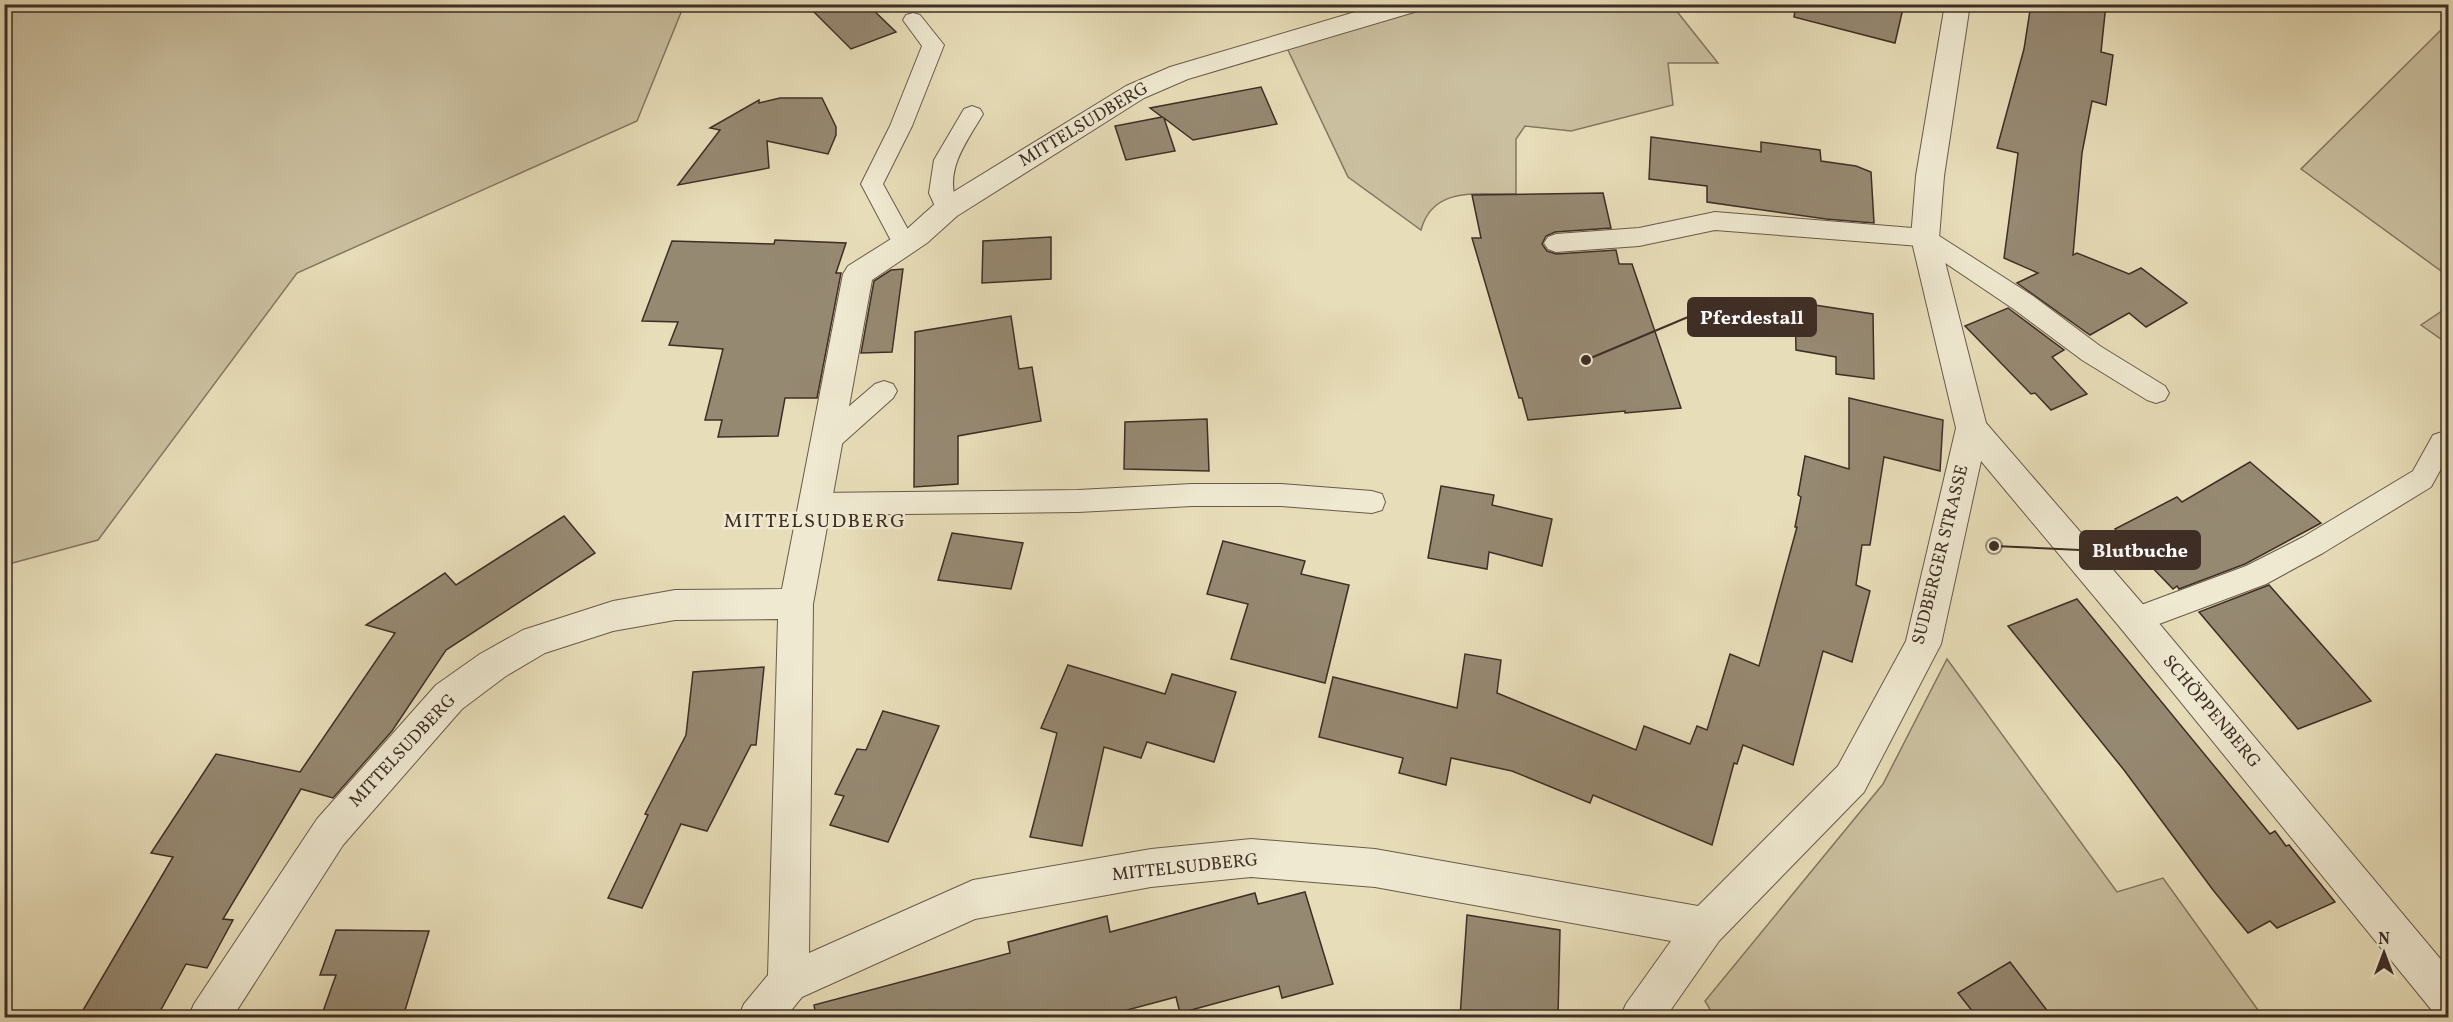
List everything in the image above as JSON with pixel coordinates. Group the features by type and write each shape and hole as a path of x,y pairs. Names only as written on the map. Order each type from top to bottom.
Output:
{"street":[{"name":"MITTELSUDBERG","path":"788,983 796,604 858,274 917,236 947,209 1135,92 1179,73 1412,4"},
{"name":"SUDBERGER STRASSE","path":"1640,1017 1705,927 1851,779 1923,644 1972,428 1925,238 1930,176 1958,4"},
{"name":"SCHÖPPENBERG","path":"1972,428 2135,620 2448,999"},
{"name":"MITTELSUDBERG","path":"208,1017 330,832 449,698 493,665 535,641 613,616 675,605 796,604"},
{"name":"MITTELSUDBERG","path":"758,1017 788,983 973,900 1151,868 1251,858 1375,868 1705,927"}],"lane":[{"path":"904,244 872,184 901,126 933,45 913,20"},
{"path":"947,209 940,193 945,160 972,114"},
{"path":"1556,243 1639,237 1715,221 1925,238 2024,303 2091,353 2156,393"},
{"path":"827,441 884,391"},
{"path":"2135,620 2256,575 2313,545 2422,479 2442,443"},
{"path":"815,504 1078,501 1192,495 1270,495 1372,502"}],"shaded area":[{"path":"5,4 684,5 637,121 297,273 98,540 5,565"},
{"path":"1671,4 1718,63 1668,63 1673,105 1571,131 1525,126 1516,139 1516,194 1473,194 1447,199 1427,216 1421,230 1348,177 1287,48 1439,5"},
{"path":"2448,23 2448,276 2301,169"},
{"path":"2448,307 2448,344 2421,325"},
{"path":"1947,659 2117,892 2163,878 2263,1017 1715,1018 1705,1001 1883,784"}],"building":[{"path":"806,4 867,4 896,32 851,49"},
{"path":"1796,4 1904,4 1895,43 1794,17"},
{"path":"2031,4 2106,4 2101,52 2113,55 2106,105 2092,101 2082,153 2073,255 2077,253 2129,274 2141,268 2187,303 2146,327 2129,313 2090,335 2017,283 2038,273 2004,258 2018,153 1997,148 2024,49"},
{"path":"1261,87 1277,124 1193,140 1164,118 1175,151 1126,160 1115,126 1162,117 1150,108"},
{"path":"780,98 822,98 836,127 836,135 828,154 767,141 769,168 678,185 720,130 710,128 759,100 759,103"},
{"path":"1651,137 1761,152 1761,142 1820,150 1821,161 1856,166 1871,172 1874,223 1826,219 1707,202 1707,186 1649,179"},
{"path":"1603,193 1611,228 1555,232 1546,236 1542,244 1547,251 1556,254 1616,250 1619,264 1632,264 1681,408 1528,420 1522,398 1519,398 1472,238 1481,238 1472,195"},
{"path":"1051,237 1051,279 982,283 983,241"},
{"path":"775,240 846,243 836,273 841,273 817,398 785,398 778,436 718,437 722,420 705,420 723,349 669,345 678,322 642,321 672,241 774,244"},
{"path":"903,269 892,352 861,353 874,281 891,270"},
{"path":"1795,302 1873,314 1874,379 1836,374 1836,357 1796,350"},
{"path":"2008,308 2064,350 2052,357 2087,394 2051,410 2035,393 2031,394 1965,326"},
{"path":"1011,316 1019,369 1032,367 1041,421 958,436 958,484 914,487 915,332"},
{"path":"1849,398 1943,420 1940,471 1884,457 1870,545 1862,545 1856,585 1870,591 1852,662 1823,651 1793,765 1743,745 1737,764 1734,763 1712,845 1593,795 1590,803 1512,771 1451,758 1446,785 1399,773 1403,758 1319,737 1333,677 1457,708 1465,654 1501,660 1497,693 1636,750 1644,726 1690,744 1697,726 1707,730 1730,654 1759,666 1797,527 1795,527 1801,497 1798,495 1805,456 1849,469"},
{"path":"1207,419 1209,471 1124,469 1125,422"},
{"path":"2250,462 2321,523 2245,564 2179,589 2177,586 2173,589 2115,529 2177,497 2182,502"},
{"path":"1441,486 1494,495 1492,505 1552,519 1542,566 1489,552 1487,569 1428,558"},
{"path":"564,516 595,553 446,650 392,731 333,798 301,789 223,919 233,920 207,968 186,964 157,1017 79,1017 173,857 151,853 216,754 300,772 395,633 366,625 445,573 456,585"},
{"path":"952,533 1023,543 1011,589 938,580"},
{"path":"1223,541 1305,561 1301,574 1349,585 1325,683 1231,659 1248,604 1207,594"},
{"path":"2269,585 2371,701 2298,729 2199,612"},
{"path":"2077,599 2270,834 2275,831 2286,846 2289,845 2335,902 2277,928 2270,921 2248,933 2213,890 2124,770 2008,626"},
{"path":"1068,665 1165,694 1172,674 1236,692 1214,762 1147,742 1141,758 1104,747 1082,846 1030,837 1057,733 1041,728"},
{"path":"764,667 756,745 751,745 707,831 681,824 642,908 608,898 648,815 645,814 686,735 693,672"},
{"path":"883,711 939,726 888,842 830,825 844,796 835,794 857,749 866,750"},
{"path":"1305,892 1333,984 1282,998 1279,986 1180,1013 1176,997 1101,1017 816,1017 814,1005 1010,953 1008,942 1107,916 1110,932 1255,893 1258,904"},
{"path":"1467,915 1560,930 1558,1017 1460,1017"},
{"path":"336,930 429,931 403,1017 321,1017 336,975 320,975"},
{"path":"2010,962 2052,1017 1977,1017 1958,993"}],"place":[{"name":"Pferdestall","path":"1586,360"},
{"name":"Blutbuche","path":"1994,546"}],"district":[{"name":"MITTELSUDBERG","path":"815,522"}]}
